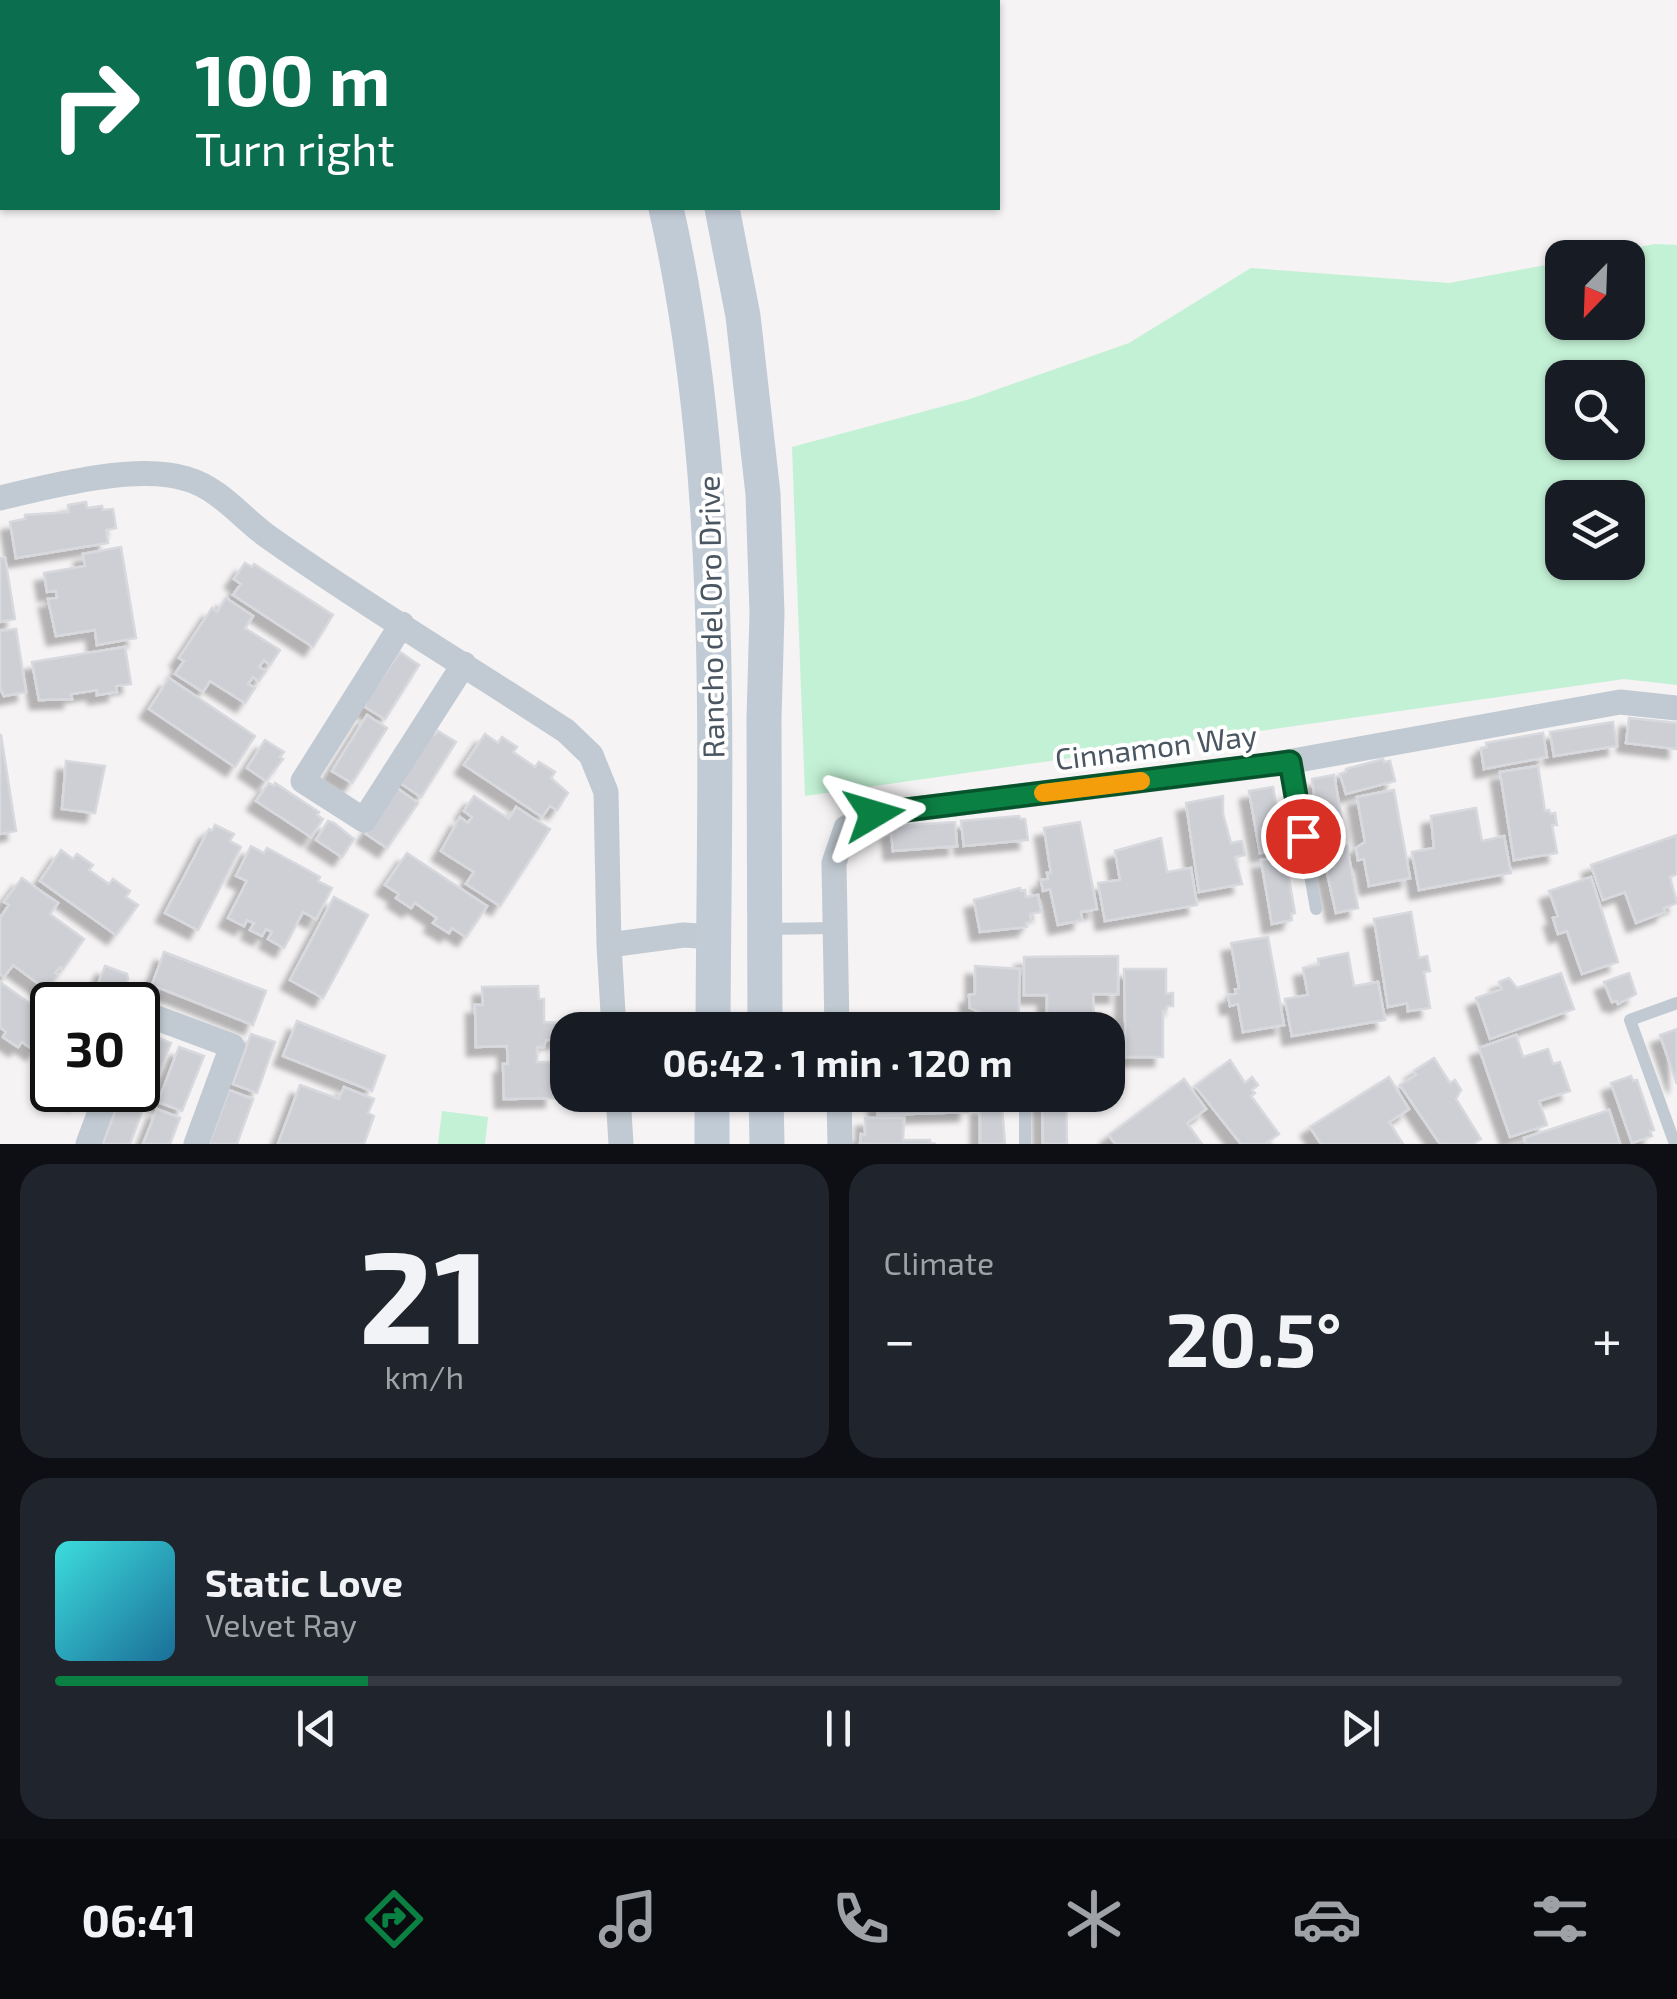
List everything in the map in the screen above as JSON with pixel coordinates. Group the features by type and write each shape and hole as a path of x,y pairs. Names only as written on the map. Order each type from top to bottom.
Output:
{"main road":[{"name":"Rancho del Oro Drive","path":"666,210 693,355 706,458 714,617 712,1012"},
{"name":"Rancho del Oro Drive","path":"722,210 743,316 763,494 767,613 762,1012"},
{"path":"714,744 735,897 748,926 764,929"},
{"path":"713,937 726,946 741,967 756,1012"},
{"path":"712,1112 712,1144"},
{"path":"766,1112 766,1144"}],"street":[{"path":"0,498 70,481 154,474 188,479 218,494 266,536 566,731 591,755 606,792 613,1012"},
{"path":"402,624 303,781 364,820 464,664"},
{"name":"Cinnamon Way","path":"837,1012 834,863 846,828 874,814 1290,762 1620,702 1677,708"},
{"path":"609,946 684,935 713,937"},
{"path":"160,1019 232,1046 196,1144"},
{"path":"88,1144 100,1112"},
{"path":"619,1112 622,1144"},
{"path":"839,1112 840,1144"}],"lane":[{"path":"1290,762 1316,909"},
{"path":"764,929 835,928"},
{"path":"1675,1144 1630,1020 1677,1003"},
{"path":"1025,1112 1025,1144"}],"green space":[{"path":"1677,245 1677,685 1624,679 805,796 792,447 970,399 1129,343 1251,268 1449,283 1545,265 1545,340 1645,340 1645,246"},
{"path":"442,1111 488,1117 485,1144 438,1144"}],"building":[{"path":"86,502 87,508 113,509 116,528 106,530 108,543 16,558 10,522 25,519 25,515 69,512 68,505"},
{"path":"121,547 136,638 97,645 95,630 56,636 48,599 57,598 56,591 47,592 44,573 85,566 83,554"},
{"path":"0,558 5,558 15,619 0,622"},
{"path":"245,563 252,567 254,564 333,615 313,647 233,595 241,584 234,579"},
{"path":"226,598 253,616 245,628 280,650 270,665 264,660 259,667 266,671 259,681 253,677 248,684 255,688 245,703 210,681 203,692 175,674 184,661 179,658 212,608 217,612"},
{"path":"16,629 26,692 4,696 0,688 0,631"},
{"path":"125,647 131,684 116,686 117,692 97,695 97,690 71,694 72,699 39,700 32,662"},
{"path":"400,652 419,665 385,719 365,707"},
{"path":"169,678 255,736 235,767 149,709"},
{"path":"367,715 387,728 352,783 332,771"},
{"path":"1629,718 1677,723 1677,749 1626,743"},
{"path":"1613,722 1617,746 1554,756 1550,732"},
{"path":"438,731 456,742 421,797 400,783 432,733"},
{"path":"1543,733 1547,757 1484,769 1481,748 1487,747 1486,743"},
{"path":"485,734 498,743 502,737 517,747 513,752 535,767 539,762 555,772 551,778 568,793 557,810 550,806 542,817 464,765"},
{"path":"0,735 16,831 0,834"},
{"path":"265,740 284,752 266,781 247,768"},
{"path":"1383,759 1390,761 1395,781 1346,794 1340,774"},
{"path":"66,761 105,766 95,813 62,809"},
{"path":"1538,766 1545,811 1555,813 1557,825 1552,825 1557,853 1514,860 1500,772"},
{"path":"1334,775 1345,839 1321,843 1312,779"},
{"path":"269,783 275,783 319,812 317,815 323,819 311,837 256,801"},
{"path":"1273,787 1284,849 1260,853 1249,791"},
{"path":"397,788 418,803 387,848 366,834"},
{"path":"1394,790 1410,878 1369,886 1364,859 1358,860 1356,848 1365,842 1357,797"},
{"path":"474,796 509,819 516,807 550,829 500,906 466,884 474,872 441,851 460,817 468,823 472,817 464,811"},
{"path":"1223,796 1223,814 1231,843 1242,841 1245,855 1235,857 1242,884 1199,892 1186,803"},
{"path":"1476,808 1482,841 1504,836 1511,873 1419,890 1412,852 1434,848 1431,816"},
{"path":"1019,816 1025,819 1028,840 964,846 961,821"},
{"path":"328,821 354,839 342,857 316,840"},
{"path":"955,822 957,846 893,851 891,830 897,826"},
{"path":"1080,822 1097,909 1081,912 1082,920 1058,925 1050,889 1043,891 1041,880 1048,879 1047,873 1051,873 1044,828"},
{"path":"215,825 234,834 230,841 241,847 198,930 165,913 209,829 212,831"},
{"path":"1677,835 1677,874 1670,877 1677,903 1636,923 1625,892 1603,900 1591,865"},
{"path":"1161,838 1167,872 1191,868 1197,905 1105,921 1098,883 1120,880 1115,851"},
{"path":"251,846 264,853 267,848 320,877 318,881 332,888 316,919 303,912 284,948 268,939 272,932 266,929 262,936 250,930 254,923 247,920 244,926 228,918 247,881 236,876"},
{"path":"1347,846 1358,908 1336,913 1322,850"},
{"path":"61,850 73,859 77,854 93,865 89,870 109,884 113,879 130,891 126,897 138,905 116,935 40,881"},
{"path":"407,853 487,906 466,937 433,923 437,918 415,903 411,908 385,885"},
{"path":"1285,856 1295,913 1291,914 1292,920 1272,924 1261,860"},
{"path":"1591,877 1618,962 1582,974 1567,931 1558,934 1553,918 1558,916 1549,891"},
{"path":"22,878 58,903 50,914 84,939 63,969 60,967 55,973 58,975 53,982 36,982 13,965 4,977 0,974 0,918 9,905 4,902"},
{"path":"1025,890 1026,897 1038,895 1041,912 1030,914 1027,927 980,932 974,900"},
{"path":"334,897 368,915 323,998 290,980"},
{"path":"1411,912 1419,958 1427,956 1430,971 1424,972 1430,1008 1408,1011 1407,1003 1388,1007 1374,919"},
{"path":"1268,937 1284,1025 1243,1032 1238,1004 1230,1006 1228,995 1236,994 1235,989 1239,988 1231,943"},
{"path":"164,952 266,991 253,1025 153,982"},
{"path":"1348,953 1354,986 1378,982 1385,1020 1292,1036 1285,999 1308,995 1303,968 1319,965 1318,959"},
{"path":"1118,956 1118,994 1093,994 1094,1012 1047,1012 1047,995 1024,995 1024,957"},
{"path":"105,966 127,974 128,979 127,982 99,982"},
{"path":"975,966 1020,969 1019,1012 980,1012 970,1008 969,995 975,994"},
{"path":"1124,969 1166,969 1166,994 1173,993 1173,1006 1163,1011 1163,1057 1126,1057"},
{"path":"1561,973 1574,1009 1490,1039 1476,998 1502,989 1499,982 1509,978 1517,988"},
{"path":"1629,973 1636,994 1618,1004 1612,1002 1604,982"},
{"path":"0,982 30,1003 30,1048 22,1042 18,1047 3,1037 6,1032 0,1027"},
{"path":"538,986 539,999 544,999 544,1022 550,1022 550,1040 544,1047 537,1047 537,1062 550,1062 550,1098 504,1099 507,1046 476,1047 475,1005 483,1005 482,987"},
{"path":"297,1021 385,1056 372,1091 283,1056"},
{"path":"1677,1029 1677,1084 1660,1035"},
{"path":"251,1034 275,1042 257,1093 233,1084"},
{"path":"1516,1035 1523,1057 1548,1049 1553,1064 1560,1062 1570,1091 1539,1101 1547,1125 1510,1137 1479,1048"},
{"path":"160,1039 171,1043 160,1071"},
{"path":"179,1047 204,1056 182,1111 160,1103"},
{"path":"1434,1058 1450,1083 1455,1080 1461,1090 1456,1099 1481,1139 1473,1144 1440,1144 1400,1085"},
{"path":"1230,1060 1245,1083 1252,1077 1258,1085 1251,1096 1279,1134 1265,1144 1241,1144 1195,1086"},
{"path":"1631,1076 1633,1081 1637,1080 1654,1130 1650,1131 1652,1136 1632,1143 1611,1083"},
{"path":"1389,1077 1409,1109 1389,1122 1403,1144 1321,1144 1310,1127"},
{"path":"1184,1079 1206,1109 1187,1123 1202,1144 1115,1144 1109,1135"},
{"path":"300,1085 339,1099 344,1087 374,1099 368,1113 374,1116 364,1144 278,1144"},
{"path":"229,1090 253,1099 237,1144 209,1144"},
{"path":"1609,1110 1620,1144 1526,1144 1524,1138"},
{"path":"115,1112 142,1112 130,1144 103,1144"},
{"path":"156,1112 180,1118 170,1144 143,1144"},
{"path":"878,1112 968,1112 878,1115"},
{"path":"980,1112 1002,1112 1005,1144 980,1144"},
{"path":"1042,1112 1066,1112 1067,1144 1043,1144"},
{"path":"865,1118 904,1118 903,1140 930,1140 936,1144 860,1144 861,1134 865,1135"}],"slow traffic":[{"path":"1043,793 1141,781"}],"route":[{"path":"874,814 1290,762 1303,836"}]}
